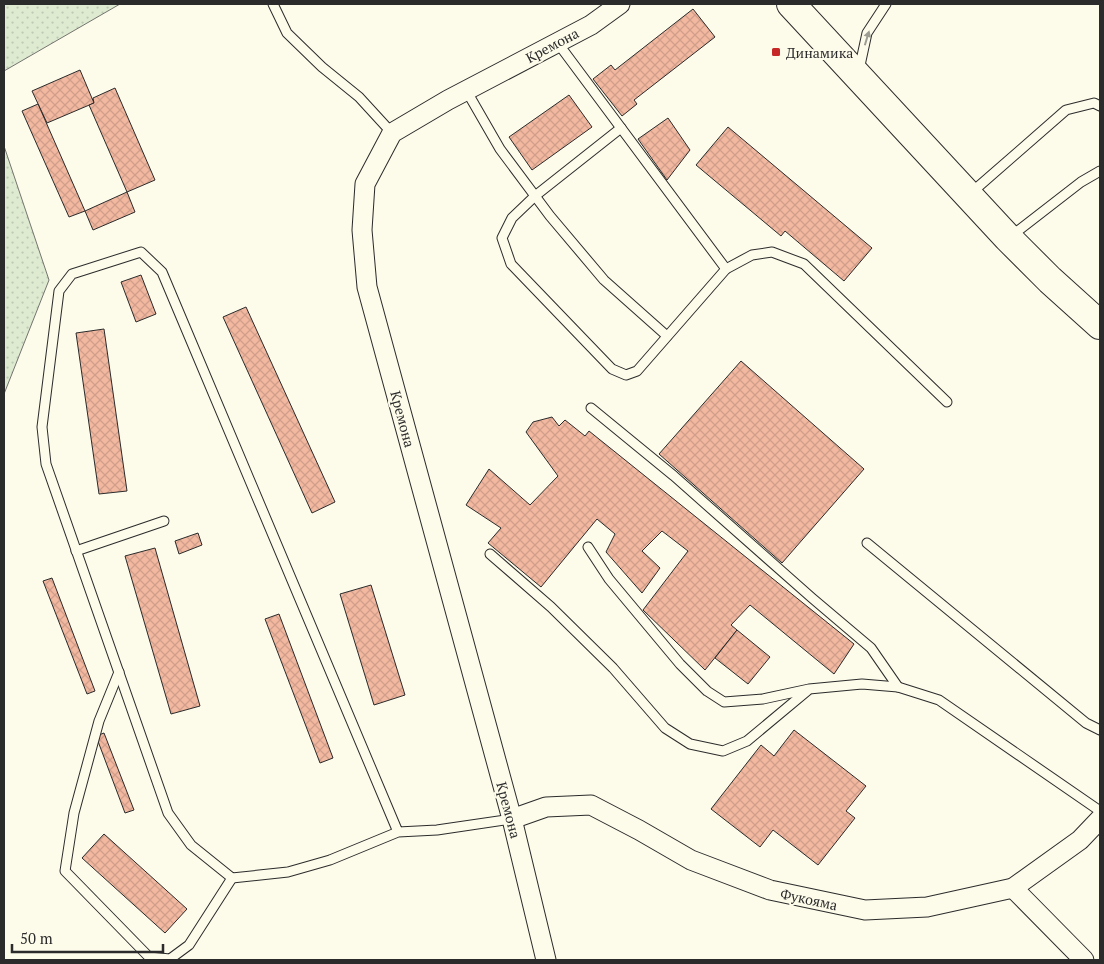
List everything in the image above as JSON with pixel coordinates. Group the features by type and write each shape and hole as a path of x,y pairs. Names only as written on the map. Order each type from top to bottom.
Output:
{"main road":[{"path":"791,4 1008,238 1050,280 1100,325"},
{"path":"1050,280 1100,312"}],"street":[{"name":"Кремона","path":"546,960 512,819 367,287 362,230 365,184 392,133 466,90 591,25 620,4"},
{"name":"Фукояма","path":"512,819 546,807 591,805 691,860 752,884 770,890 865,910 927,907 1013,888 1080,840 1100,820"},
{"path":"1013,888 1084,960"}],"lane":[{"path":"273,4 287,33 322,67 359,97 392,133"},
{"path":"857,77 867,34 886,4"},
{"path":"557,42 726,269"},
{"path":"466,90 500,149 535,196 604,280 666,336"},
{"path":"969,195 1066,110 1094,103 1100,106"},
{"path":"621,128 535,196 512,218 502,238 511,264 612,369 626,375 637,371 726,269 752,255 772,252 804,264 947,402"},
{"path":"1008,238 1081,182 1100,171"},
{"path":"398,832 162,272 141,252 72,274 59,292 42,427 46,464 168,813 191,845 232,878 288,872 330,860 398,832 437,830 512,819"},
{"path":"591,408 674,476 871,648 898,687"},
{"path":"76,551 164,521"},
{"path":"867,543 1086,723 1100,730"},
{"path":"588,547 609,579 680,664 707,691 724,702 763,699 809,689 862,684 898,687 939,700 1100,811"},
{"path":"490,554 551,607 600,654 665,728 690,744 723,751 748,741 809,689"},
{"path":"119,672 99,721 74,813 65,871 149,957 170,959 189,945 232,878"}],"green space":[{"path":"4,4 120,4 4,71"},
{"path":"4,146 49,280 4,394"}],"building":[{"path":"693,9 715,37 634,100 637,104 622,116 593,79 611,65 615,70"},
{"path":"80,70 94,103 47,123 32,91"},
{"path":"115,88 155,180 127,192 89,105 94,103 93,98"},
{"path":"569,95 592,127 532,170 509,137"},
{"path":"38,104 85,211 69,217 22,111"},
{"path":"668,118 690,150 667,180 638,139"},
{"path":"728,127 872,248 844,281 785,231 781,236 696,165"},
{"path":"127,192 135,212 93,230 85,211"},
{"path":"141,275 156,314 136,322 121,282"},
{"path":"246,307 335,502 312,513 223,317"},
{"path":"104,329 127,491 99,494 76,333"},
{"path":"741,361 864,469 782,563 659,454"},
{"path":"552,417 559,426 565,420 585,436 589,431 854,644 834,674 750,605 731,625 737,630 705,670 643,610 688,551 662,531 642,551 660,568 642,593 606,552 615,534 597,519 541,587 488,543 501,528 466,505 489,469 530,505 558,476 526,432 533,422"},
{"path":"198,533 202,545 179,554 175,541"},
{"path":"155,548 200,706 171,714 125,556"},
{"path":"52,578 95,691 87,694 43,581"},
{"path":"371,585 405,695 374,705 340,594"},
{"path":"279,614 333,758 320,763 265,619"},
{"path":"737,630 770,657 748,684 715,658"},
{"path":"794,730 866,786 846,811 855,818 818,865 773,830 760,847 711,809 761,745 774,756"},
{"path":"104,733 134,810 125,813 96,736"},
{"path":"104,834 187,909 165,933 82,858"}],"place":[{"name":"Динамика","path":"776,52"}]}
